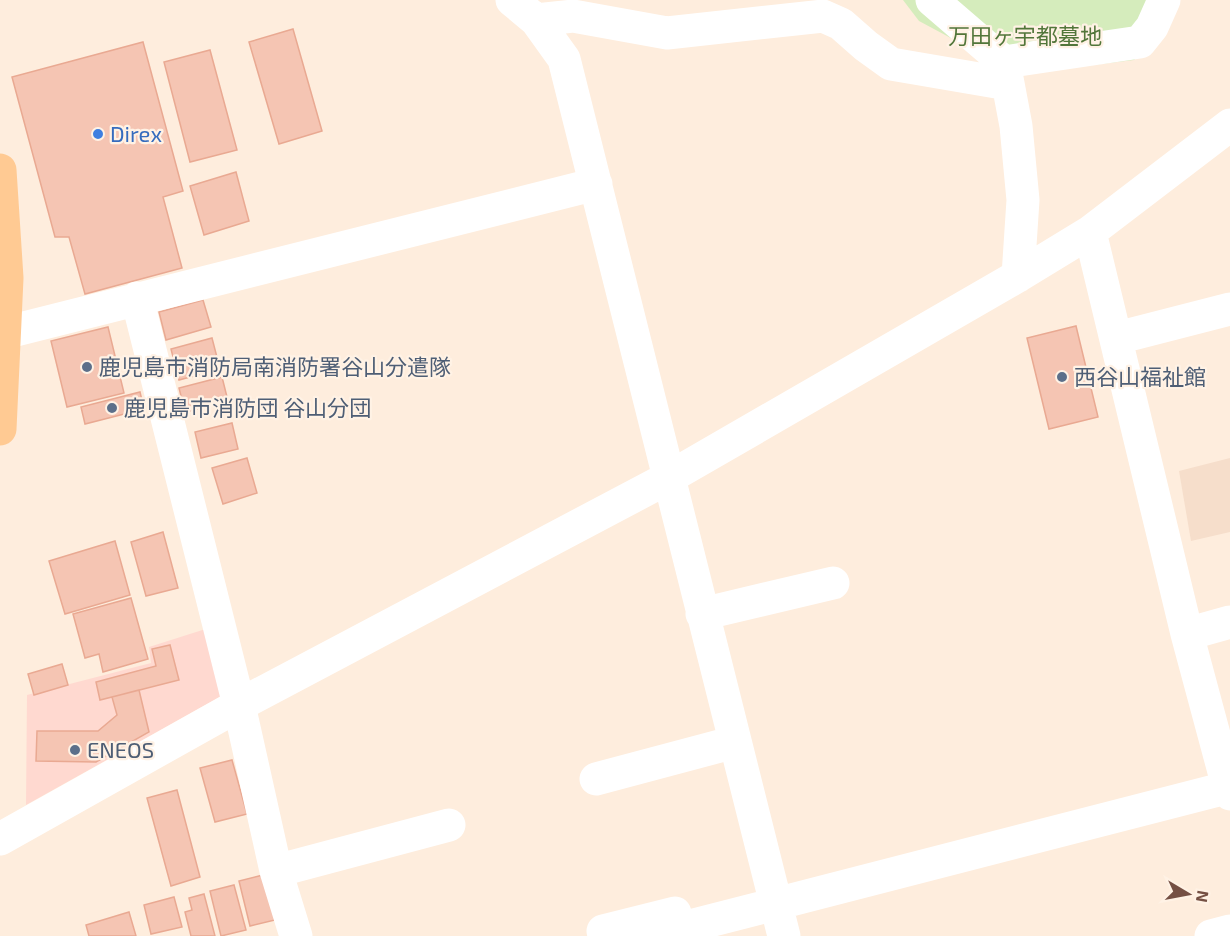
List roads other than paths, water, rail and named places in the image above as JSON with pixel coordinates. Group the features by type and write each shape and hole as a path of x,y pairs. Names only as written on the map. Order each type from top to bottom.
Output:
{"main road":[{"path":"0,170 2,234 7,278 0,429"}],"street":[{"path":"932,0 1006,73 1016,126 1023,200 1018,276"},
{"path":"524,10 573,16 668,33 823,16 841,24 891,64 1006,73 1140,42 1152,27 1164,0"},
{"path":"524,10 564,59 778,910"},
{"path":"0,839 239,705 668,478 1018,276 1090,232 1230,125"},
{"path":"4,333 596,184"},
{"path":"651,936 778,910 1229,790 1186,634 1090,232"},
{"path":"137,298 239,705 276,871 296,936"},
{"path":"1117,338 1230,309"},
{"path":"702,614 833,583"},
{"path":"1186,634 1230,622"},
{"path":"596,779 735,742"},
{"path":"276,871 449,825"},
{"path":"603,932 778,910"},
{"path":"1211,936 1230,932"}],"place":[{"name":"Direx","path":"98,134"},
{"name":"鹿児島市消防局南消防署谷山分遣隊","path":"87,367"},
{"name":"西谷山福祉館","path":"1062,377"},
{"name":"鹿児島市消防団 谷山分団","path":"112,408"},
{"name":"ENEOS","path":"75,750"}],"park label":[{"name":"万田ヶ宇都墓地","path":"1025,36"}]}
